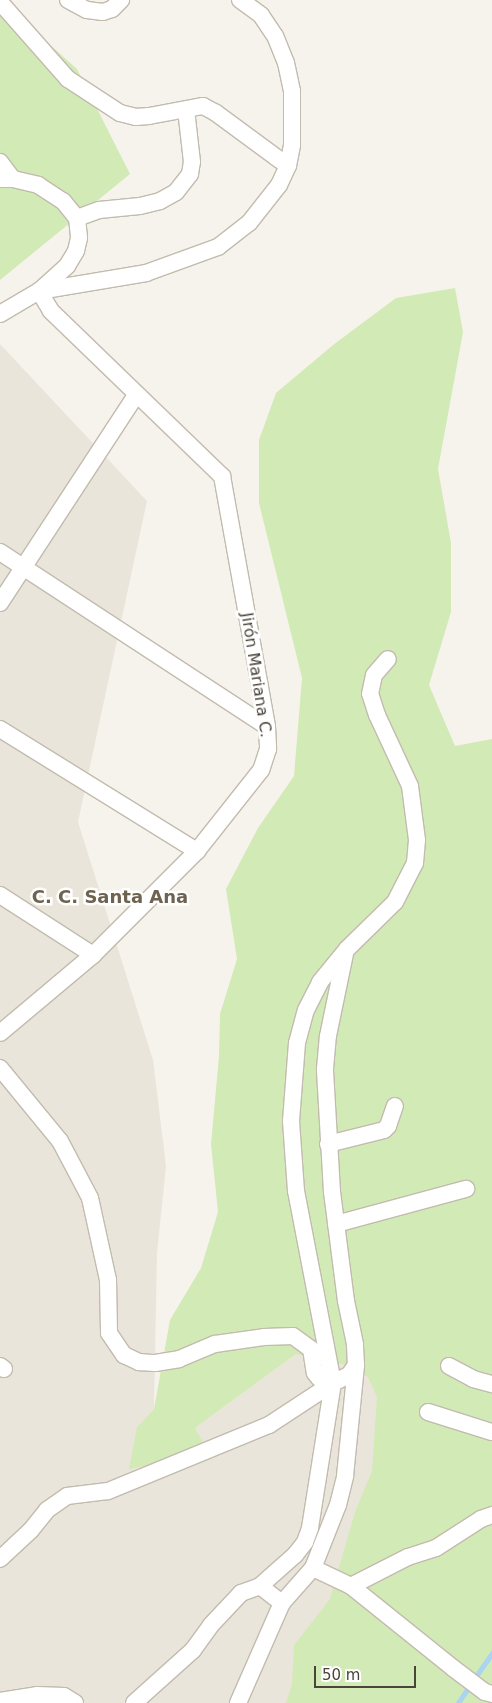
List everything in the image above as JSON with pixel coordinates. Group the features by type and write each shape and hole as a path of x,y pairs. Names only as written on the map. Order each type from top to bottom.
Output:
{"street":[{"path":"68,0 87,10 103,12 112,9 121,0"},
{"path":"39,291 146,273 218,247 248,224 279,185 288,166 292,145 292,91 286,63 275,36 261,15 240,0"},
{"path":"0,2 68,79 120,113 136,117 149,116 203,106 216,112 288,166"},
{"path":"77,218 99,210 140,206 160,201 176,192 190,174 192,162 186,109"},
{"path":"0,162 7,179 38,185 63,201 77,218 79,238 76,251 67,266 39,291 0,314"},
{"name":"Jirón Mariana C.","path":"0,1033 93,955 197,851 261,770 268,749 267,727 222,476 51,311 39,291"},
{"path":"0,603 136,395"},
{"path":"0,552 267,727"},
{"path":"134,1703 193,1650 211,1625 241,1593 260,1586 295,1555 305,1542 310,1528 333,1383 296,1192 291,1122 297,1043 306,1010 320,982 346,949 395,902 415,863 418,840 410,786 377,715 370,694 374,675 388,659"},
{"path":"0,729 197,851"},
{"path":"0,895 93,955"},
{"path":"238,1703 282,1603 314,1568 338,1505 345,1476 356,1365 356,1344 346,1300 336,1224 328,1144 325,1069 328,1036 346,949"},
{"path":"0,1068 60,1141 90,1198 108,1280 109,1333 124,1355 140,1362 155,1363 179,1359 215,1344 264,1337 293,1336 311,1349 315,1373 319,1378 325,1382 333,1383"},
{"path":"328,1144 384,1130 388,1126 395,1106"},
{"path":"336,1224 466,1189"},
{"path":"0,1559 48,1510 67,1496 108,1491 270,1425 333,1383 349,1375 356,1365"},
{"path":"449,1366 473,1379 492,1384"},
{"path":"428,1412 492,1432"},
{"path":"350,1586 408,1557 436,1548 482,1519 492,1515"},
{"path":"314,1568 350,1586 487,1696"},
{"path":"260,1586 282,1603"},
{"path":"0,1701 36,1695 64,1696 75,1703"}],"shaded area":[{"path":"0,344 147,501 78,822 153,1060 166,1166 157,1253 154,1409 137,1427 203,1443 195,1428 296,1354 312,1197 492,1619 492,1703 0,1703"}],"green space":[{"path":"0,0 77,69 130,174 0,280"},
{"path":"455,288 463,332 438,469 451,543 451,612 429,685 455,746 492,739 492,1698 488,1703 286,1703 292,1684 294,1645 330,1599 355,1512 372,1471 377,1397 368,1377 348,1365 296,1354 195,1428 204,1444 159,1463 129,1469 137,1427 154,1409 170,1320 201,1268 218,1212 211,1144 219,1056 220,1014 237,959 226,889 258,828 294,776 302,678 259,503 259,440 276,393 333,345 396,298"}],"waterway":[{"path":"474,1679 492,1653"},
{"path":"458,1703 470,1685"}],"district":[{"name":"C. C. Santa Ana","path":"110,897"}]}
